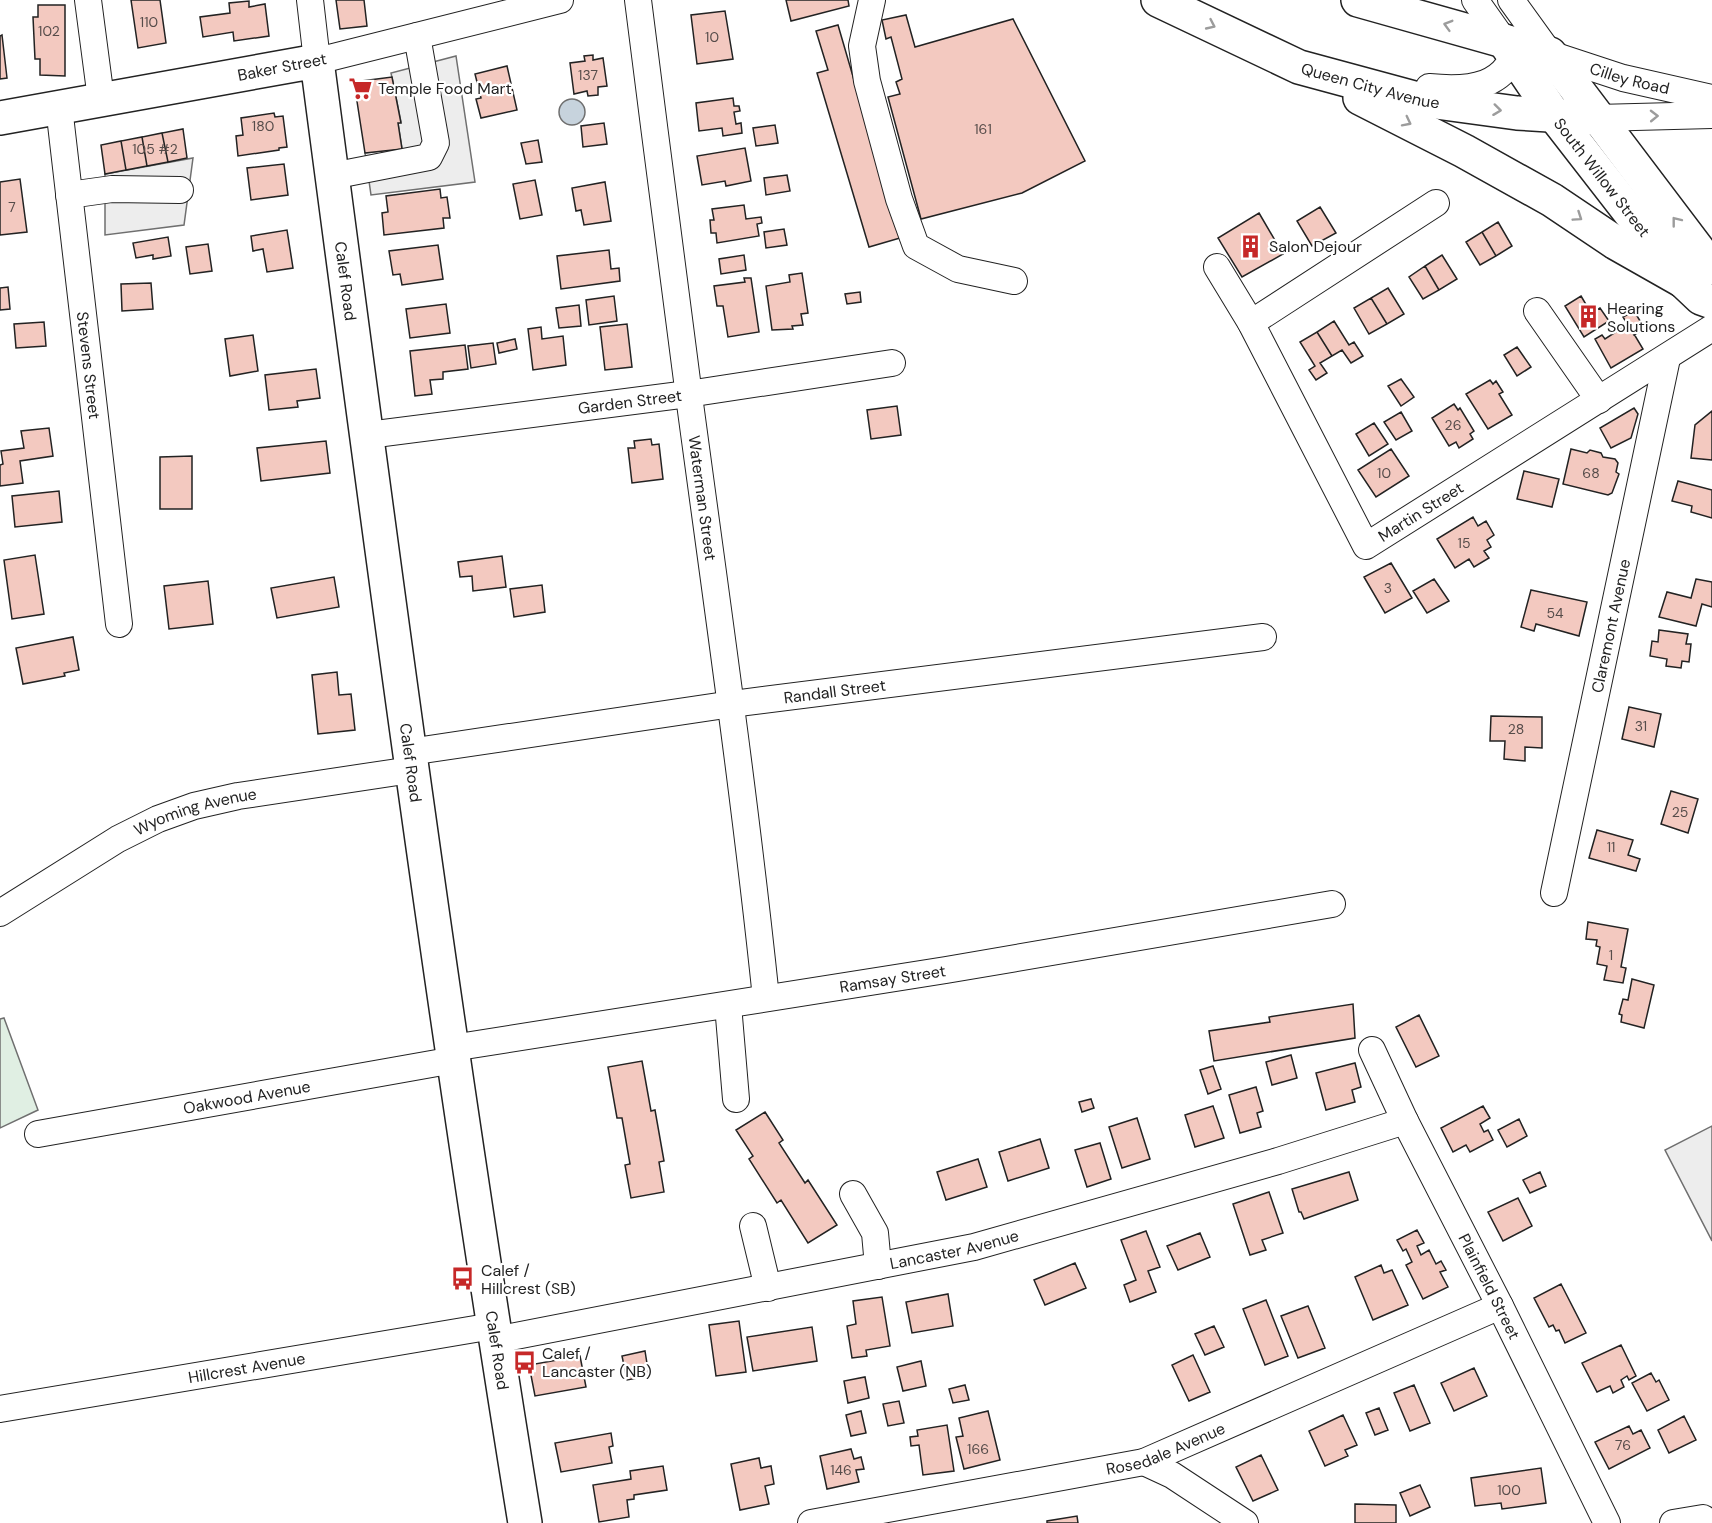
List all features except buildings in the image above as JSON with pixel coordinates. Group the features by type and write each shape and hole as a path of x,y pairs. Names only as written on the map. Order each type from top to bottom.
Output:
{"main road":[{"name":"Queen City Avenue","path":"1158,0 1299,67 1421,100 1517,113 1597,118"},
{"path":"1358,0 1514,32 1550,54"},
{"name":"South Willow Street","path":"1514,32 1554,115 1698,274"},
{"name":"South Willow Street","path":"1550,54 1597,118 1698,274 1701,298 1712,303"},
{"name":"Baker Street","path":"0,118 317,62"},
{"name":"Calef Road","path":"317,62 410,761 494,1333 525,1523"},
{"path":"1299,67 1503,172 1552,200 1616,243 1698,274"}],"street":[{"path":"88,0 101,99"},
{"name":"Calef Road","path":"310,0 317,62"},
{"name":"Baker Street","path":"317,62 560,0"},
{"name":"Waterman Street","path":"638,0 688,394 732,704 766,998"},
{"path":"872,0 862,46 867,81 899,199 916,246 958,269 1014,281"},
{"path":"1334,76 1438,88 1475,88 1498,75 1509,64 1514,32 1475,0"},
{"path":"332,176 429,157 436,143 417,36"},
{"name":"Cilley Road","path":"1550,54 1623,78 1712,98"},
{"name":"Stevens Street","path":"59,107 119,624"},
{"name":"Cilley Road","path":"1597,118 1712,115"},
{"path":"69,195 112,189 180,189"},
{"path":"1251,322 1436,203"},
{"name":"Martin Street","path":"1217,267 1251,322 1366,546 1712,328"},
{"path":"1537,311 1599,400"},
{"name":"Claremont Avenue","path":"1554,893 1666,358"},
{"name":"Garden Street","path":"368,435 688,394 892,363"},
{"name":"Randall Street","path":"410,761 732,704 1263,637"},
{"name":"Wyoming Avenue","path":"0,913 118,839 158,819 194,806 238,795 410,761"},
{"name":"Ramsay Street","path":"453,1054 766,998 946,970 1332,904"},
{"path":"728,1005 736,1099"},
{"name":"Plainfield Street","path":"1372,1050 1405,1121 1500,1306 1607,1523"},
{"name":"Oakwood Avenue","path":"38,1134 453,1054"},
{"name":"Lancaster Avenue","path":"494,1333 768,1288 974,1246 1278,1161 1405,1121"},
{"path":"853,1194 875,1233 879,1266"},
{"path":"753,1226 768,1288"},
{"name":"Rosedale Avenue","path":"811,1523 1144,1462 1500,1306"},
{"name":"Hillcrest Avenue","path":"0,1409 494,1333"},
{"path":"1144,1462 1172,1474 1245,1523"},
{"path":"1672,1523 1703,1518"}],"green space":[{"path":"4,1018 38,1110 0,1128 0,1019"}],"shaded area":[{"path":"456,56 475,182 371,195 365,153 402,148 398,123 401,122 391,73"},
{"path":"572,99 582,102 585,112 582,122 572,125 562,122 559,112 562,102"},
{"path":"193,158 184,225 105,235 105,174"},
{"path":"1712,1126 1712,1241 1665,1150"}],"place":[{"name":"Temple Food Mart","path":"360,88"},
{"name":"Salon Dejour","path":"1251,246"},
{"name":"Hearing Solutions","path":"1589,317"},
{"name":"Calef / Hillcrest (SB)","path":"463,1279"},
{"name":"Calef / Lancaster (NB)","path":"524,1362"}]}
